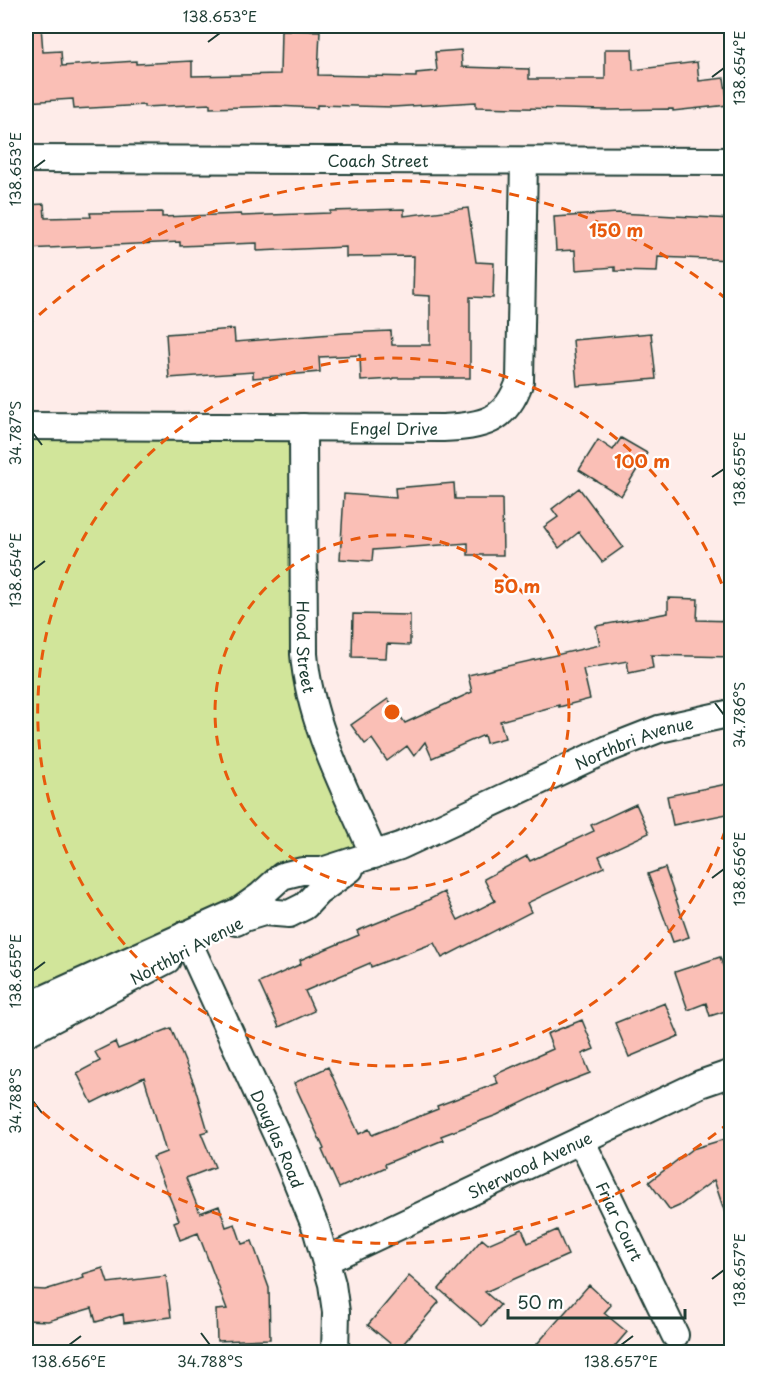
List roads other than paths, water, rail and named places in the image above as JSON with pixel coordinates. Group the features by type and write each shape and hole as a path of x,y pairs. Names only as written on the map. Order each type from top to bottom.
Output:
{"street":[{"name":"Coach Street","path":"26,159 732,161"},
{"name":"Engel Drive","path":"26,426 479,426 504,412 514,397 520,381 524,161"},
{"name":"Hood Street","path":"303,427 306,681 321,732 374,855"},
{"name":"Northbri Avenue","path":"26,1033 188,942 238,911 282,876 322,871 400,846 608,749 659,729 732,712"},
{"name":"Northbri Avenue","path":"26,1007 244,918 264,912 289,914 305,906 318,892 339,876 374,855"},
{"name":"Douglas Road","path":"188,942 286,1155 316,1228 327,1260 336,1312 335,1353"},
{"name":"Sherwood Avenue","path":"327,1260 700,1084 732,1073"},
{"name":"Friar Court","path":"581,1140 675,1335"}]}
